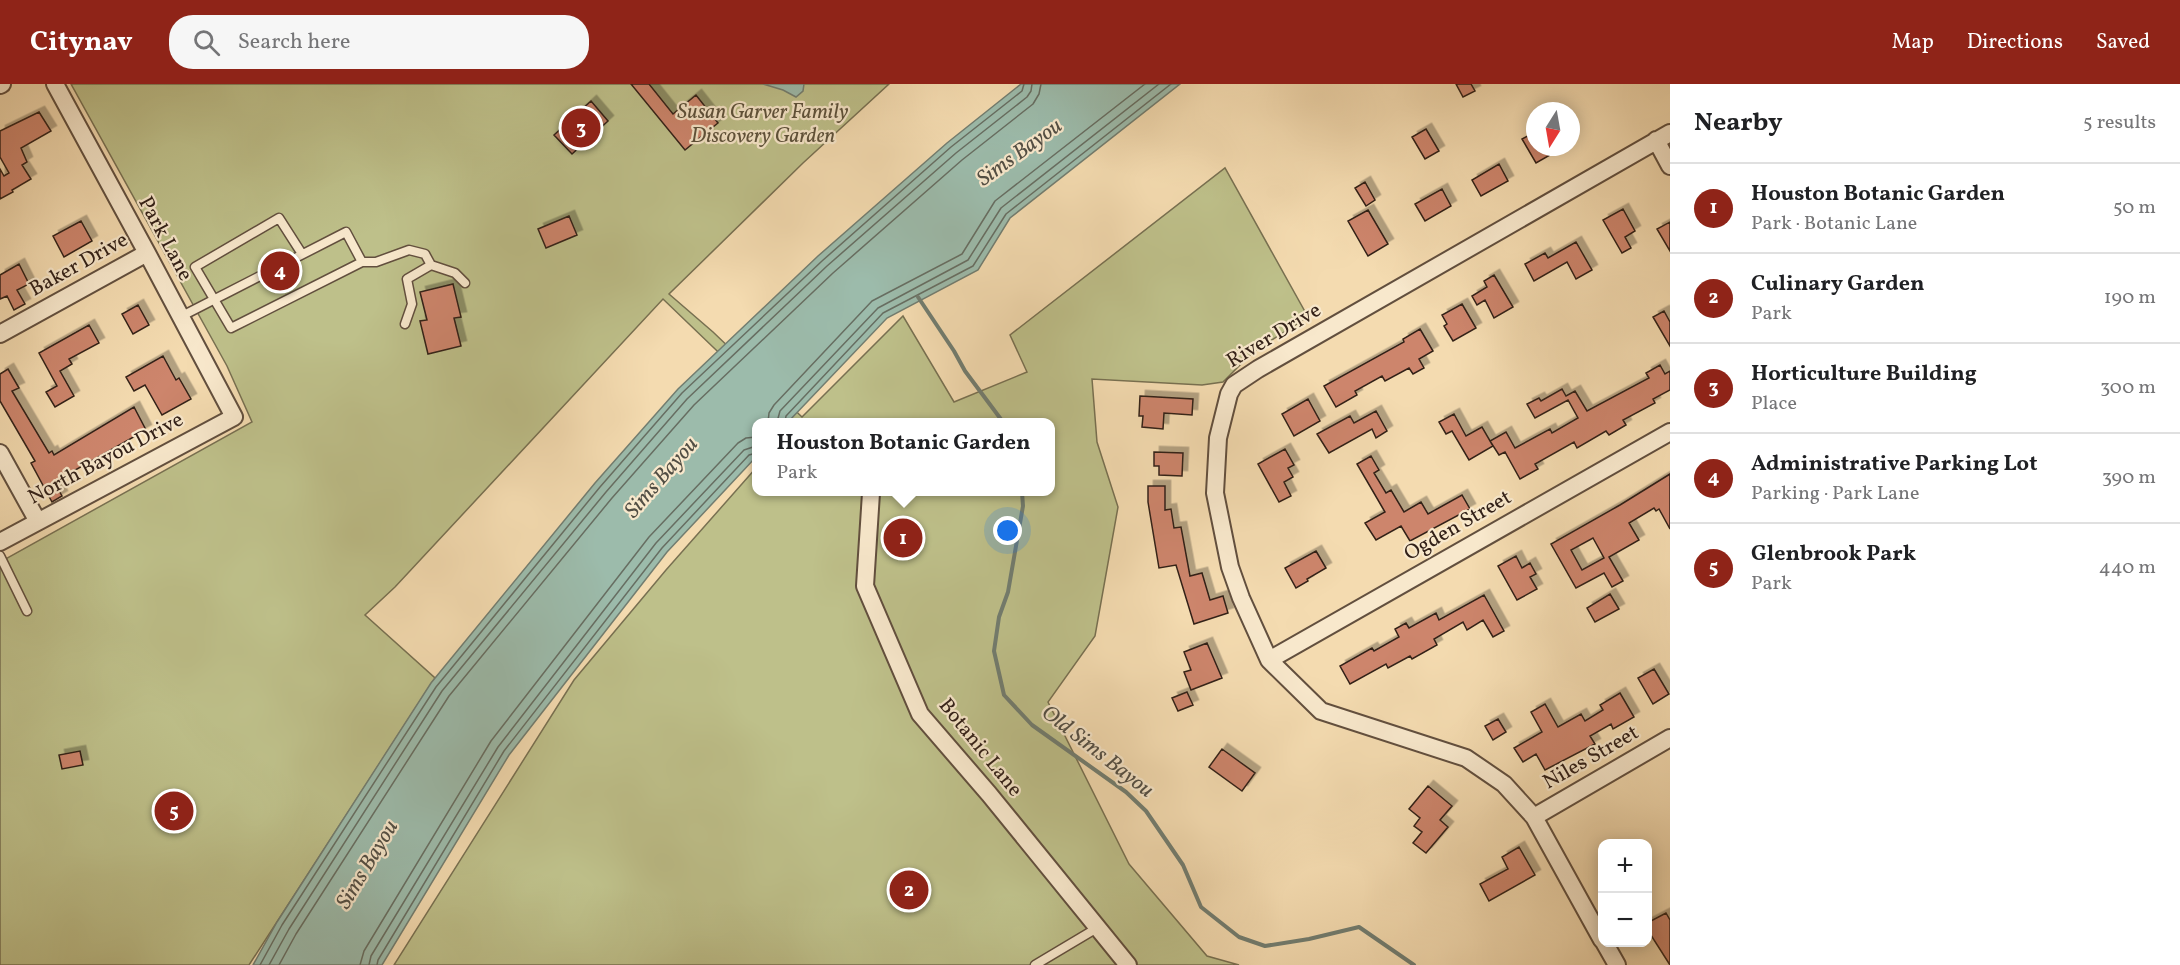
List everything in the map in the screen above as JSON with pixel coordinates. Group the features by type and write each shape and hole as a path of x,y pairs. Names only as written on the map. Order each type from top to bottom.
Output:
{"street":[{"name":"Park Lane","path":"55,84 234,417"},
{"path":"1663,137 1670,165"},
{"name":"River Drive","path":"1598,932 1534,817 1504,784 1466,758 1321,711 1269,660 1241,598 1230,567 1215,493 1218,438 1228,394 1234,385 1268,363 1663,137"},
{"name":"Baker Drive","path":"0,334 147,253"},
{"name":"North Bayou Drive","path":"0,542 37,520 234,417"},
{"name":"Ogden Street","path":"1269,660 1670,432"},
{"path":"0,453 37,520"},
{"name":"Botanic Lane","path":"871,496 865,586 920,714 989,794 1128,965"},
{"name":"Niles Street","path":"1534,817 1670,738"},
{"name":"River Drive","path":"1606,947 1617,965"}],"lane":[{"path":"302,254 279,218 195,267 231,328 362,262 376,262 409,250 425,254 431,265 455,273 465,283"},
{"path":"180,317 346,232 362,262"},
{"path":"405,324 412,304 406,279 431,265"},
{"path":"0,555 27,611"},
{"path":"1035,965 1097,928"}],"green space":[{"name":"Susan Garver Family Discovery Garden","path":"71,84 889,84 803,163 669,294 713,332 802,417 903,316 954,402 1027,372 1010,335 1225,168 1308,317 1253,352 1223,382 1202,385 1092,379 1097,442 1118,507 1095,636 1048,702 1129,864 1207,956 1239,965 394,965 574,680 666,570 752,473 752,496 1055,496 1055,418 787,418 663,299 395,587 365,615 435,678 249,965 0,965 0,562 252,422 227,366"}],"water":[{"path":"763,84 804,84 803,91 796,97"},
{"name":"Sims Bayou","path":"1021,84 1180,84 1010,218 978,270 887,318 792,418 752,418 752,461 667,552 509,755 382,965 253,965 277,922 431,683 595,483 678,389 818,256 947,143"}],"building":[{"path":"631,84 649,84 673,114 696,95 718,123 685,150"},
{"path":"1456,84 1471,84 1475,91 1463,97"},
{"path":"591,101 608,121 572,154 554,135"},
{"path":"39,112 51,131 21,148 27,162 22,165 31,179 0,199 0,169 4,176 9,173 0,157 0,131"},
{"path":"1426,129 1439,151 1425,159 1412,137"},
{"path":"1532,156 1548,156 1536,163"},
{"path":"1499,164 1508,181 1481,196 1472,180"},
{"path":"1365,182 1375,200 1366,206 1355,188"},
{"path":"1442,189 1451,206 1425,221 1415,204"},
{"path":"1623,209 1635,231 1625,237 1631,248 1622,253 1603,220"},
{"path":"1368,210 1388,244 1368,256 1348,221"},
{"path":"569,216 577,235 546,248 538,229"},
{"path":"81,221 92,241 64,257 53,236"},
{"path":"1670,222 1670,251 1657,229"},
{"path":"1576,242 1592,270 1576,279 1567,262 1534,281 1525,264 1545,253 1548,258"},
{"path":"19,264 29,284 17,290 25,304 14,310 7,296 0,299 0,275"},
{"path":"1494,275 1513,307 1494,318 1485,300 1477,305 1472,296 1487,287 1484,281"},
{"path":"453,284 461,317 454,318 461,346 428,354 420,321 427,320 420,292"},
{"path":"1462,304 1476,328 1453,341 1444,326 1447,324 1442,315"},
{"path":"138,305 149,325 133,334 122,314"},
{"path":"1664,311 1670,322 1670,346 1653,317"},
{"path":"89,325 99,343 69,359 72,364 60,371 74,396 55,407 46,392 57,386 39,353"},
{"path":"1420,329 1433,351 1419,359 1424,368 1413,374 1409,368 1385,381 1382,376 1355,391 1357,395 1336,407 1324,386 1404,342 1403,339"},
{"path":"163,356 176,380 179,378 191,399 162,415 145,385 134,391 126,377"},
{"path":"1660,365 1665,374 1670,371 1670,390 1653,399 1655,403 1623,420 1626,425 1609,435 1606,431 1577,448 1574,442 1535,464 1538,469 1520,479 1505,452 1499,455 1490,441 1506,432 1515,448 1550,429 1552,433 1578,418 1568,400 1535,418 1527,404 1539,398 1541,401 1562,389 1566,396 1575,391 1587,411 1649,378 1646,373"},
{"path":"8,369 19,388 12,391 49,453 52,451 54,455 134,407 146,430 54,482 62,496 52,502 31,463 35,461 0,401 0,374"},
{"path":"1140,396 1193,399 1192,415 1164,413 1163,429 1142,427 1143,416 1139,416"},
{"path":"1308,399 1320,421 1294,436 1282,414"},
{"path":"1376,411 1387,431 1376,438 1372,429 1329,453 1317,434 1350,416 1354,423"},
{"path":"1454,414 1466,436 1482,427 1493,446 1469,460 1452,431 1446,434 1439,422"},
{"path":"1285,449 1294,465 1288,468 1293,477 1284,482 1291,496 1279,502 1258,464"},
{"path":"1154,452 1183,453 1182,476 1159,475 1159,466 1154,466"},
{"path":"1371,456 1379,470 1374,473 1386,493 1391,490 1404,512 1421,502 1428,514 1462,495 1470,509 1410,541 1401,526 1376,540 1365,523 1385,512 1357,464"},
{"path":"1670,474 1670,529 1659,509 1656,511 1654,508 1629,523 1639,540 1609,557 1623,581 1612,587 1604,573 1576,588 1551,544","holes":["1593,538 1604,558 1582,570 1571,550"]},
{"path":"1148,486 1165,486 1165,510 1171,509 1174,528 1181,527 1190,576 1202,573 1210,600 1223,596 1228,613 1194,624 1176,565 1159,568 1148,502"},
{"path":"1316,551 1326,568 1296,588 1285,568"},
{"path":"1516,556 1522,568 1530,563 1536,574 1530,577 1537,589 1517,600 1498,566"},
{"path":"1610,594 1619,609 1595,622 1587,608"},
{"path":"1484,595 1504,631 1493,637 1483,620 1467,630 1463,622 1434,639 1437,645 1412,659 1410,656 1388,668 1386,664 1350,684 1340,666 1372,648 1374,651 1399,637 1395,629 1406,623 1409,628 1436,613 1439,620"},
{"path":"1207,643 1222,678 1191,690 1184,672 1191,670 1184,652"},
{"path":"1654,669 1669,694 1653,704 1638,678"},
{"path":"1187,692 1193,705 1178,711 1172,698"},
{"path":"1620,693 1634,717 1613,729 1611,724 1590,736 1595,744 1545,770 1536,754 1523,762 1514,748 1542,732 1531,712 1545,704 1558,727 1581,714 1585,721 1603,710 1600,705"},
{"path":"1498,719 1506,732 1493,740 1485,726"},
{"path":"1222,749 1255,773 1242,791 1209,767"},
{"path":"80,751 83,765 62,769 59,755"},
{"path":"1428,786 1452,806 1440,820 1448,827 1426,853 1413,843 1422,832 1414,826 1420,818 1409,809"},
{"path":"1519,847 1535,875 1489,901 1480,884 1508,869 1502,857"},
{"path":"1666,913 1670,920 1670,965 1652,937 1652,920"}],"waterway":[{"name":"Old Sims Bayou","path":"918,297 965,371 1000,418"},
{"name":"Old Sims Bayou","path":"1022,496 1023,506 1008,592 999,617 994,651 1004,695 1032,725 1126,792 1146,811 1183,865 1201,907 1239,937 1265,946 1309,939 1359,927 1414,965"}],"place":[{"name":"Horticulture Building","path":"581,128"},
{"name":"Administrative Parking Lot","path":"280,271"},
{"name":"Houston Botanic Garden","path":"903,538"},
{"name":"Glenbrook Park","path":"174,811"},
{"name":"Culinary Garden","path":"909,890"}]}
